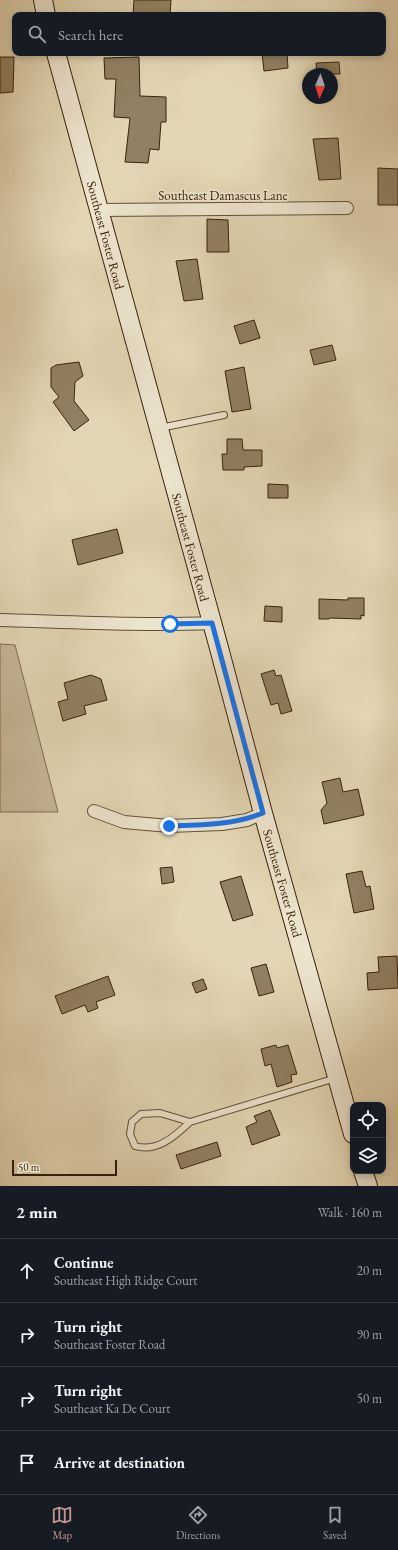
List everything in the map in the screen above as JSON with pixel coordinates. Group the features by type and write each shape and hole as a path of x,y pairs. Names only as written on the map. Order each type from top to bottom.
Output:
{"main road":[{"path":"43,0 45,12"},
{"name":"Southeast Foster Road","path":"57,56 263,813 350,1124"},
{"path":"364,1174 368,1186"}],"street":[{"name":"Southeast Damascus Lane","path":"99,210 347,208"},
{"path":"0,620 140,624 212,623"},
{"path":"94,811 124,822 169,826 222,824 247,820 263,813"}],"lane":[{"path":"159,428 224,415"},
{"path":"190,1122 160,1113 141,1114 132,1122 130,1134 135,1146 143,1148 155,1146 174,1136 190,1122 337,1078"}],"shaded area":[{"path":"0,644 15,645 58,812 0,812"}],"building":[{"path":"134,0 171,0 170,12 133,12"},
{"path":"262,56 287,56 288,68 264,71"},
{"path":"0,57 14,57 13,92 0,93"},
{"path":"139,57 140,96 166,97 166,122 161,122 159,150 150,149 148,163 125,162 130,118 114,117 116,79 105,79 104,58"},
{"path":"339,62 340,74 338,74 338,68 316,68 316,63"},
{"path":"338,138 341,179 319,180 313,139"},
{"path":"378,168 398,169 398,205 378,205"},
{"path":"207,219 228,220 229,252 207,252"},
{"path":"197,259 203,299 184,301 176,261"},
{"path":"254,320 260,338 240,344 234,326"},
{"path":"332,345 336,360 314,365 310,350"},
{"path":"79,362 83,376 75,382 74,401 89,420 74,431 53,402 59,397 51,387 51,368 56,365"},
{"path":"244,367 251,409 232,412 225,371"},
{"path":"227,439 242,439 243,450 262,450 262,466 244,467 244,470 223,470 222,454 227,454"},
{"path":"268,484 288,485 288,498 268,498"},
{"path":"117,529 123,553 78,565 72,540"},
{"path":"348,598 364,598 364,616 361,615 361,619 319,619 319,599 348,600"},
{"path":"265,606 282,607 282,622 264,621"},
{"path":"274,670 276,676 281,675 292,711 281,714 278,703 271,705 261,674"},
{"path":"91,675 101,679 107,700 84,706 86,714 63,721 58,702 68,699 64,683"},
{"path":"340,778 343,792 358,789 364,815 324,824 321,810 327,803 322,782"},
{"path":"172,867 174,882 162,884 160,868"},
{"path":"362,871 366,887 370,886 374,909 354,913 346,874"},
{"path":"241,876 253,915 233,921 220,882"},
{"path":"397,956 398,988 368,990 367,973 379,972 378,957"},
{"path":"266,964 274,992 259,996 251,968"},
{"path":"108,976 115,995 96,1002 98,1008 88,1012 85,1005 62,1014 55,996"},
{"path":"203,979 207,989 196,993 192,983"},
{"path":"276,1045 277,1048 288,1045 297,1074 291,1075 292,1082 277,1087 271,1064 265,1066 261,1049"},
{"path":"270,1110 280,1135 252,1145 246,1127 257,1122 254,1116"},
{"path":"217,1142 221,1156 181,1169 176,1155"}],"route":[{"path":"169,826 222,824 247,820 263,813 212,623 170,624"}]}
